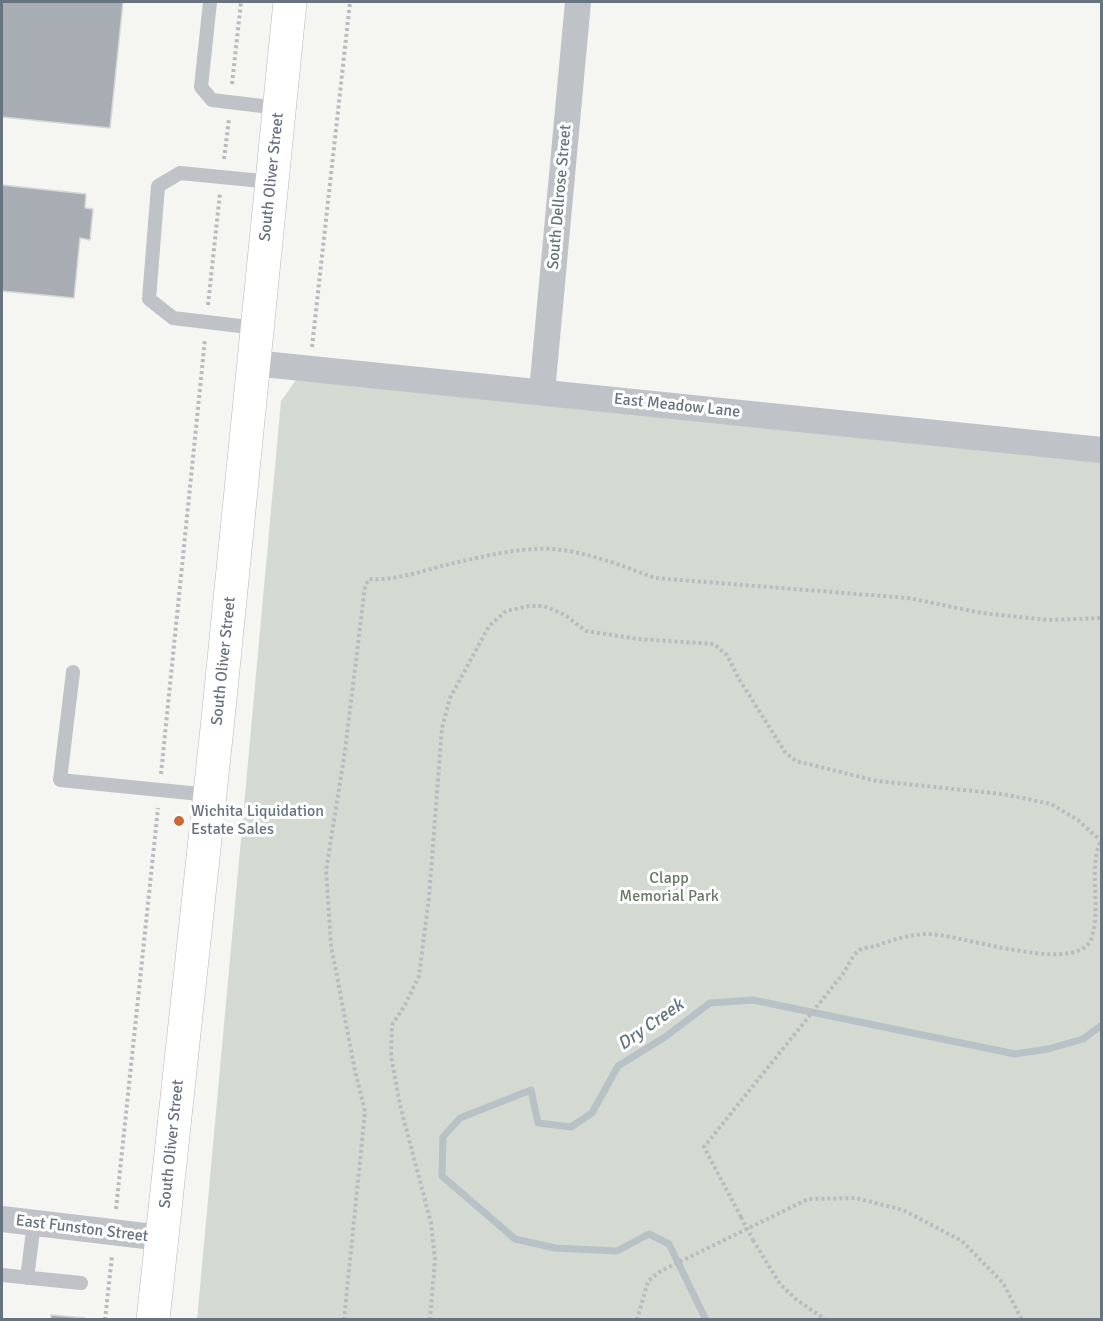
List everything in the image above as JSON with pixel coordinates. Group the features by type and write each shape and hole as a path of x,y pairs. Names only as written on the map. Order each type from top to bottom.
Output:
{"main road":[{"name":"South Oliver Street","path":"153,1320 210,795 290,2"}],"street":[{"name":"South Dellrose Street","path":"542,392 578,2"},
{"name":"East Meadow Lane","path":"253,363 1101,450"},
{"name":"East Funston Street","path":"2,1220 162,1238"}],"lane":[{"path":"210,2 201,87 212,100 279,108"},
{"path":"257,328 173,318 149,299 158,186 180,173 272,182"},
{"path":"73,672 60,780 210,795"},
{"path":"27,1278 34,1223"},
{"path":"2,1275 81,1283"}],"path":[{"path":"105,1320 241,2"},
{"path":"312,351 350,2"},
{"path":"344,1320 365,1111 355,1071 332,945 326,872 345,751 366,586 369,579 380,580 411,575 510,551 562,550 616,563 655,578 696,583 806,588 908,598 982,613 1048,620 1101,618"},
{"path":"430,1320 435,1260 431,1223 400,1105 391,1056 392,1025 419,976 429,897 442,728 450,698 489,626 506,611 529,606 544,606 565,615 586,631 638,639 714,644 727,655 739,679 785,752 796,761 877,781 1003,794 1051,804 1078,820 1100,840 1097,867 1101,906 1090,944 1076,952 1051,955 927,934 900,938 858,951 823,999 704,1147 753,1240 780,1284 797,1300 826,1320"},
{"path":"637,1320 648,1281 661,1271 808,1199 856,1198 903,1210 962,1241 1003,1283 1023,1320"}],"green space":[{"name":"Clapp Memorial Park","path":"296,380 1101,459 1101,1319 197,1320 281,401"}],"building":[{"path":"2,2 123,2 110,128 2,117"},
{"path":"2,185 86,194 85,208 93,209 90,240 80,238 74,298 2,291"},
{"path":"51,1315 85,1318 85,1320 51,1320"}],"waterway":[{"name":"Dry Creek","path":"706,1320 669,1244 649,1234 617,1251 555,1248 515,1239 442,1176 443,1137 460,1118 531,1090 538,1123 571,1127 592,1113 618,1066 665,1037 710,1003 753,1000 1015,1054 1048,1049 1083,1039 1102,1025"}],"place":[{"name":"Wichita Liquidation Estate Sales","path":"179,821"}]}
